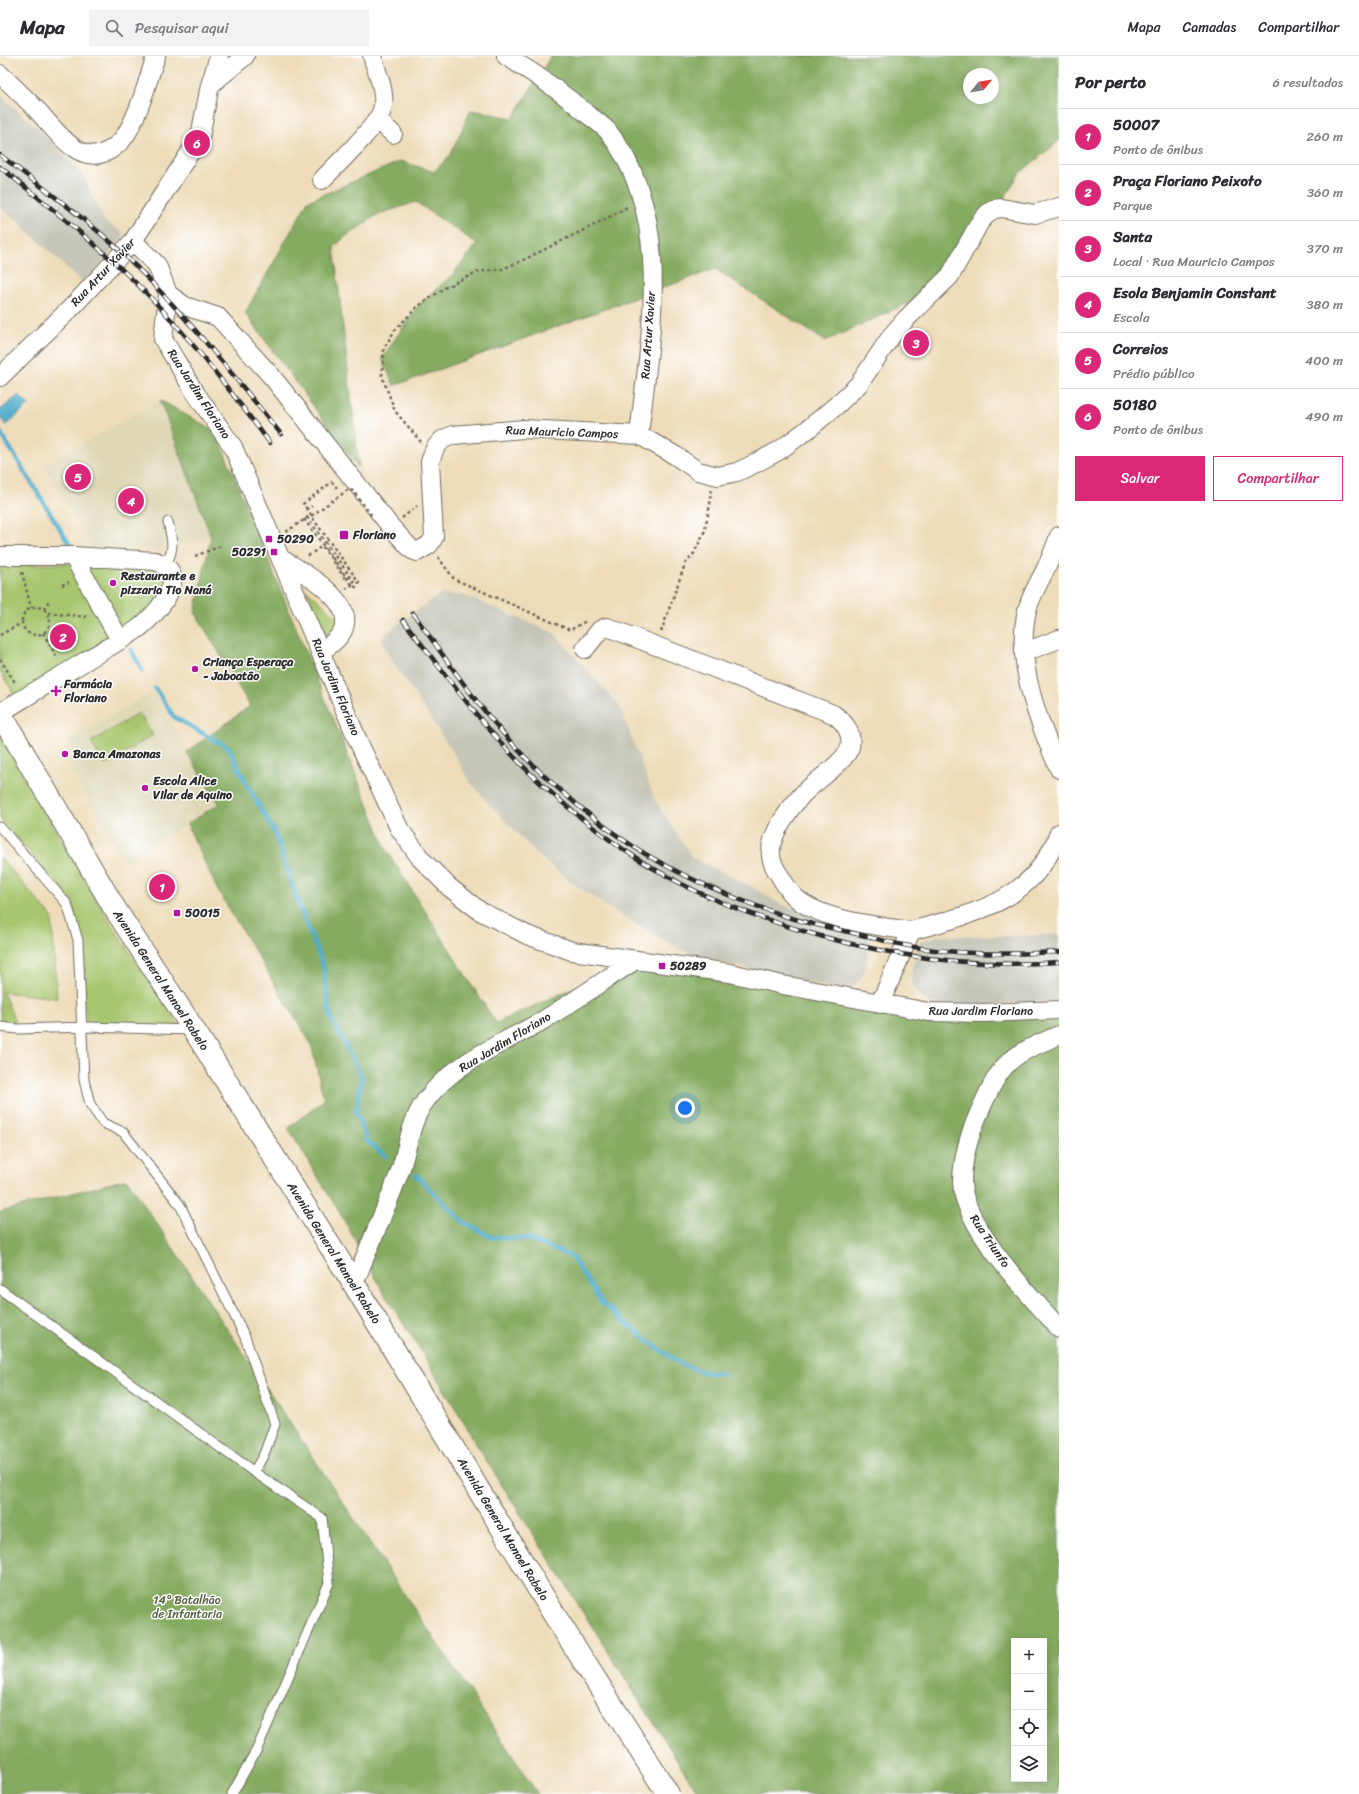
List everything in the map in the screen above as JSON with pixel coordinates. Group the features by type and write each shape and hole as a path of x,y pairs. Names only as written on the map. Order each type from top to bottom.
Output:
{"main road":[{"name":"Avenida General Manoel Rabelo","path":"0,713 115,909 194,1030 354,1284 556,1616 668,1794"}],"street":[{"path":"0,74 22,94 70,145 80,152 92,156 105,152 118,145 125,136 134,118 156,56"},
{"name":"Rua Artur Xavier","path":"0,377 74,305 133,241 200,137 210,85 219,56"},
{"path":"210,85 246,56"},
{"path":"322,180 364,136 382,111 383,102 380,85 372,56"},
{"name":"Rua Artur Xavier","path":"506,56 568,98 607,130 628,162 642,199 651,245 653,308 639,435"},
{"path":"377,119 393,134"},
{"name":"Rua Mauricio Campos","path":"432,454 434,448 442,440 453,435 470,433 524,429 639,435 676,456 698,471 718,476 737,472 780,450 837,405 859,384 892,335 906,319 950,276 980,222 994,209 1001,208 1035,214 1059,208"},
{"path":"133,241 157,265 168,294 185,306 218,317 273,378 391,527 412,550 417,552 429,545 434,537 430,462 432,454"},
{"name":"Rua Jardim Floriano","path":"168,294 163,339 194,391 233,447 379,788 398,828 421,859 449,887 480,911 527,935 572,951 634,961 674,964 730,973 783,985 929,1012 983,1013 1059,1010"},
{"path":"1059,536 1046,569 1032,595 1026,615 1025,652 1030,689 1042,728 1059,769"},
{"path":"0,556 72,556 155,561 166,565 172,574 173,580 169,592 149,618 138,628 0,713"},
{"path":"72,556 120,640"},
{"path":"282,559 334,596 343,612 344,628 336,639 321,652"},
{"path":"585,649 604,628 607,627 833,714 841,720 848,729 851,739 850,748 844,757 802,795 786,815 776,833 771,850 774,866 794,896 811,907 839,918 873,926 911,931 977,912 997,904 1016,892 1030,879 1048,857 1059,833"},
{"path":"1025,652 1059,639"},
{"path":"880,1004 911,931"},
{"name":"Rua Jardim Floriano","path":"354,1284 400,1170 408,1140 425,1101 441,1084 462,1066 486,1051 540,1022 634,961"},
{"name":"Rua Triunfo","path":"1059,1035 1018,1055 1007,1064 996,1079 974,1125 965,1156 962,1183 966,1202 986,1239 1022,1286 1059,1328"}],"lane":[{"path":"166,565 172,552 173,544 168,522"},
{"path":"0,827 67,904 78,940 84,1080 90,1104 103,1123 123,1132 180,1205 245,1337 275,1424 264,1454 254,1472"},
{"path":"0,1027 82,1027 194,1030"},
{"path":"0,1289 254,1472 322,1518 329,1583 258,1750 232,1794"}],"path":[{"path":"432,454 395,411 382,376 384,348 395,330 417,307 446,287 477,272 502,269 517,263 602,221 642,199"},
{"path":"656,646 685,564 693,555 704,533 710,505 712,474"},
{"path":"294,527 311,515 303,504 332,482 337,488"},
{"path":"304,520 353,586 356,587 359,582 311,516 349,489 353,491 372,516"},
{"path":"391,527 431,495"},
{"path":"307,509 312,506"},
{"path":"307,517 355,583 349,587"},
{"path":"429,545 454,579 570,630 593,617 601,622 604,628"},
{"path":"195,556 221,546"},
{"path":"297,569 306,558 322,546 345,578 351,577"},
{"path":"22,572 31,608"},
{"path":"62,585 72,580"},
{"path":"44,609 50,599"},
{"path":"35,607 44,609 48,613 50,622 44,633 39,635 30,634 26,631 22,623 24,614 31,608 35,607"},
{"path":"48,613 94,617"},
{"path":"0,635 22,623"},
{"path":"44,633 59,659"},
{"path":"0,659 15,684 21,689"}],"shaded area":[{"path":"0,95 46,136 83,176 104,221 121,231 124,236 84,284 16,220 0,208"},
{"path":"160,400 211,537 177,546 167,542 159,551 91,547 44,465"},
{"path":"440,594 466,596 554,633 620,707 655,800 693,858 753,887 782,905 871,932 865,972 860,980 853,986 834,988 709,960 680,949 620,915 572,883 539,856 471,783 451,749 391,659 384,646 383,639 385,634"},
{"name":"Escola Alice Vilar de Aquino","path":"152,692 219,804 125,862 66,761 76,754 68,741"},
{"path":"1059,934 1059,1001 976,1005 932,1004 923,1000 918,995 911,981 912,967 920,942 937,936 1026,936"}],"green space":[{"path":"551,56 1059,56 1059,141 1020,173 986,227 913,301 825,341 715,269 394,386 382,358 417,307 453,274 477,244 416,202 377,215 345,237 334,247 359,468 245,313 308,201 401,161 434,172 450,155 471,110 513,118"},
{"path":"160,400 216,432 387,851 496,1023 634,961 964,1013 1059,1006 1059,1794 699,1794 484,1457 426,1359 385,1295 344,1220 288,1128 324,1100 311,1044 217,889 187,824 219,804 187,752 250,706 195,612 211,537"},
{"path":"158,562 173,578 122,641 20,704 0,671 0,565"},
{"path":"306,589 338,619 338,627 329,634 324,633"},
{"path":"139,713 153,735 105,765 91,742"},
{"path":"0,736 109,921 183,1031 87,1027 78,940 72,902 0,819"},
{"path":"0,857 52,917 57,998 3,992 18,1029 0,1027"},
{"name":"14° Batalhão de Infantaria","path":"127,1179 538,1794 0,1794 0,1212"}],"water":[{"path":"19,395 29,405 6,425 0,417 0,410"}],"waterway":[{"path":"0,432 70,545"},
{"path":"131,650 142,670"},
{"path":"155,688 174,717 229,748 246,783 276,835 299,905 323,965 330,1016 362,1077 356,1112 367,1141 386,1156"},
{"path":"416,1175 462,1221 491,1237 528,1239 571,1256 603,1304 655,1346 679,1363 702,1372 723,1374"}],"railway":[{"path":"0,155 59,200 116,247 181,314 281,434"},
{"path":"0,167 85,237 153,300 205,359 270,443"},
{"path":"413,613 480,705 524,756 586,812 620,838 670,868 718,891 785,916 808,923 898,944 935,950 989,954 1059,952"},
{"path":"403,620 471,708 508,750 547,789 590,825 620,847 651,867 682,884 713,899 761,917 826,938 859,946 925,958 958,961 1025,964 1059,962"}],"place":[{"name":"50180","path":"197,143"},
{"name":"Santa","path":"916,343"},
{"name":"Correios","path":"78,477"},
{"name":"Esola Benjamin Constant","path":"131,501"},
{"name":"Floriano","path":"344,535"},
{"name":"50290","path":"269,539"},
{"name":"50291","path":"274,552"},
{"name":"Restaurante e pizzaria Tio Naná","path":"113,583"},
{"name":"Praça Floriano Peixoto","path":"63,637"},
{"name":"Criança Esperaça - Jaboatão","path":"195,669"},
{"name":"Farmácia Floriano","path":"56,691"},
{"name":"Banca Amazonas","path":"65,754"},
{"name":"Escola Alice Vilar de Aquino","path":"145,788"},
{"name":"50007","path":"162,887"},
{"name":"50015","path":"177,913"},
{"name":"50289","path":"662,966"}]}
